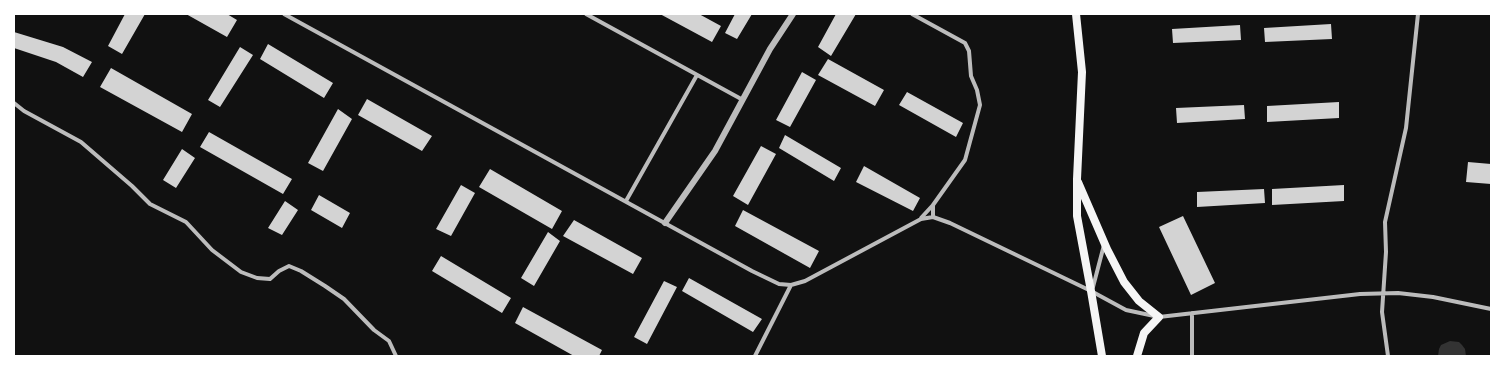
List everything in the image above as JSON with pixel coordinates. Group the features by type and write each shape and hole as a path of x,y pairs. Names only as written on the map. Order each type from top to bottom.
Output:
{"main road":[{"path":"1076,14 1082,72 1077,179 1077,216 1102,356"},
{"path":"1077,179 1104,243 1124,282 1139,301 1158,317 1144,333 1138,356"}],"street":[{"path":"284,14 752,271 779,284 790,285 805,281 920,219 933,205 965,160 980,105 977,90 971,76 969,51 965,43 913,14"},
{"path":"586,14 742,100"},
{"path":"665,223 715,151 770,49 793,14"},
{"path":"1388,356 1382,312 1386,252 1385,222 1406,128 1418,14"},
{"path":"626,201 697,76"},
{"path":"14,103 24,111 81,142 132,186 150,204 186,222 212,250 241,272 257,278 270,279 279,271 289,266 301,271 325,286 344,299 374,330 389,341 396,356"},
{"path":"933,205 933,217"},
{"path":"920,219 933,217 950,223 1091,291 1126,310 1158,317 1360,294 1384,293 1433,297 1491,309"},
{"path":"1091,291 1104,243"},
{"path":"755,356 790,285"},
{"path":"1192,313 1192,356"}],"shaded area":[{"path":"1450,341 1459,342 1465,349 1466,356 1438,356 1441,345"}],"building":[{"path":"125,14 145,14 122,54 108,46"},
{"path":"186,14 227,14 237,20 227,37"},
{"path":"660,14 699,14 721,26 712,42"},
{"path":"735,14 752,14 737,39 725,33"},
{"path":"836,14 856,14 831,56 818,47"},
{"path":"1331,24 1332,39 1265,42 1264,28"},
{"path":"1240,25 1241,40 1173,43 1172,29"},
{"path":"14,32 63,47 92,62 83,77 56,62 14,48"},
{"path":"268,44 333,83 324,98 260,59"},
{"path":"240,47 253,55 220,107 208,100"},
{"path":"828,59 884,90 875,106 818,75"},
{"path":"111,68 192,114 182,132 100,87"},
{"path":"802,72 816,80 790,127 776,120"},
{"path":"907,92 963,123 956,137 899,105"},
{"path":"367,99 432,136 422,151 358,115"},
{"path":"1339,102 1339,118 1267,122 1267,106"},
{"path":"1244,105 1245,119 1177,123 1176,108"},
{"path":"338,109 352,119 323,171 308,163"},
{"path":"209,132 292,179 283,194 200,147"},
{"path":"785,135 841,168 834,181 779,148"},
{"path":"761,146 776,154 748,205 733,196"},
{"path":"182,149 195,158 176,188 163,180"},
{"path":"1468,162 1491,164 1491,184 1466,182"},
{"path":"864,166 920,198 913,211 856,182"},
{"path":"490,169 562,211 552,229 479,187"},
{"path":"461,185 475,193 451,236 436,229"},
{"path":"1344,185 1344,201 1272,205 1272,189"},
{"path":"1264,189 1265,203 1197,207 1197,192"},
{"path":"319,195 350,213 342,228 311,210"},
{"path":"285,201 298,210 282,235 268,228"},
{"path":"743,210 819,251 810,268 735,226"},
{"path":"1183,216 1215,283 1191,295 1159,227"},
{"path":"574,220 642,258 633,274 563,236"},
{"path":"548,232 560,241 534,286 521,278"},
{"path":"441,256 511,298 502,313 432,271"},
{"path":"689,278 762,319 753,332 682,291"},
{"path":"664,281 677,287 647,344 634,337"},
{"path":"523,307 602,350 599,356 574,356 515,323"}]}
